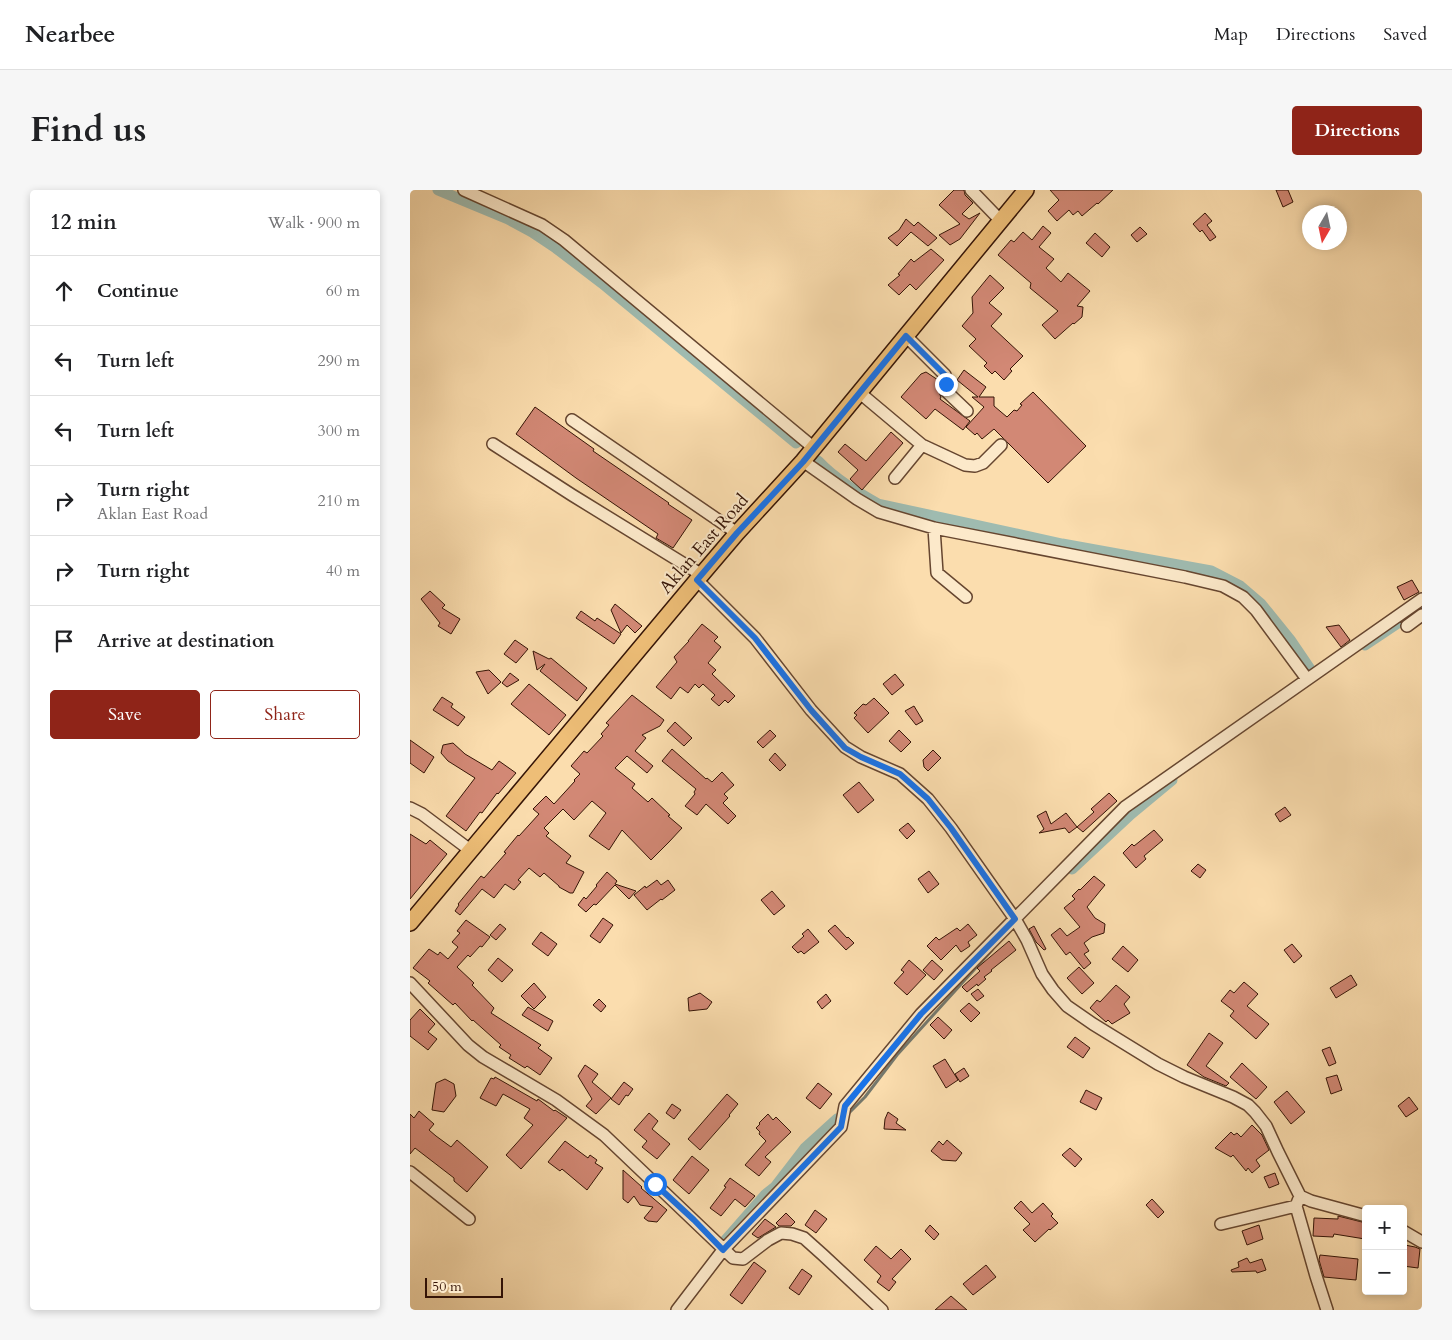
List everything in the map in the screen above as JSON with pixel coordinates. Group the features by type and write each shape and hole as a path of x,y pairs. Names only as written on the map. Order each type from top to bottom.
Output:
{"main road":[{"name":"Aklan East Road","path":"410,923 737,533 803,462 1026,190"}],"street":[{"path":"464,190 542,225 564,240 814,448"},
{"path":"971,190 1001,221"},
{"path":"906,336 945,375 947,392 967,411"},
{"path":"860,393 922,445 965,465 975,466 983,463 1001,445"},
{"path":"572,420 737,533"},
{"path":"493,444 700,577 755,638 811,710 845,748 900,774 928,799 951,828 1015,919 1027,940 1042,974 1067,1006 1158,1064 1184,1078 1233,1097 1248,1105 1255,1112 1266,1126 1298,1201 1316,1276 1327,1310"},
{"path":"895,478 922,445"},
{"path":"803,462 879,512 934,528 1193,578 1223,586 1243,597 1256,610 1307,679"},
{"path":"934,528 937,573 966,597"},
{"path":"677,1310 723,1250 841,1127 845,1106 921,1014 1125,807 1422,599"},
{"path":"1407,626 1422,616"},
{"path":"410,808 422,814 470,850"},
{"path":"410,983 468,1045 483,1057 556,1100 604,1135 733,1258 743,1258 768,1240 782,1233 804,1238 882,1310"},
{"path":"410,1172 469,1219"},
{"path":"1221,1224 1298,1201 1311,1201 1362,1215"},
{"path":"1407,1233 1422,1242"}],"building":[{"path":"954,190 964,190 965,195 973,203 962,214 969,219 980,213 960,239 950,245 939,235 960,224 939,205"},
{"path":"1050,190 1113,190 1082,216 1078,211 1073,215 1069,210 1057,221 1048,211 1059,200"},
{"path":"1276,190 1288,190 1293,202 1283,207"},
{"path":"1205,213 1212,221 1207,225 1216,237 1210,241 1202,230 1200,232 1193,224"},
{"path":"906,219 914,226 918,222 937,238 928,246 911,232 897,246 888,238 899,230"},
{"path":"1043,226 1051,233 1039,247 1054,259 1046,268 1061,282 1068,273 1090,291 1077,306 1083,307 1082,317 1055,339 1042,325 1058,311 1030,288 1031,283 998,255 1011,240 1014,242 1023,232 1032,240"},
{"path":"1140,227 1147,234 1137,242 1131,235"},
{"path":"1095,233 1110,247 1102,257 1086,243"},
{"path":"931,249 944,260 916,290 910,284 899,295 888,285 900,275 898,274 911,259 914,262"},
{"path":"990,275 1004,288 989,303 1002,314 991,326 1023,356 1010,369 1012,371 1004,380 995,371 992,374 984,366 987,363 969,346 976,339 962,326 973,313 972,297"},
{"path":"964,370 986,387 979,397 994,397 994,406 1007,417 1014,410 1017,411 1022,405 1020,404 1033,392 1086,446 1048,483 994,429 982,439 977,433 975,435 966,427 984,407 972,397 978,397 957,380"},
{"path":"926,372 938,380 940,399 970,421 963,430 935,409 926,419 901,397 921,374"},
{"path":"535,407 594,449 593,451 692,520 673,548 656,538 658,534 516,434"},
{"path":"891,432 903,443 862,490 850,479 858,470 838,452 845,444 866,461"},
{"path":"1412,580 1419,592 1404,600 1397,587"},
{"path":"430,591 445,605 442,608 460,619 451,634 438,626 440,623 421,599"},
{"path":"615,604 642,626 635,633 627,625 621,633 611,610"},
{"path":"581,611 595,621 597,618 621,634 614,644 576,618"},
{"path":"702,624 718,637 714,641 721,647 708,663 716,670 712,674 735,696 728,703 725,700 719,706 711,699 715,695 703,684 699,688 695,684 688,693 680,687 671,699 656,687 677,662 674,657"},
{"path":"1339,625 1350,640 1341,647 1326,627"},
{"path":"515,640 528,649 516,663 504,654"},
{"path":"533,651 549,659 551,658 587,688 577,701 540,671 545,664 537,670"},
{"path":"489,670 501,682 488,694 476,672"},
{"path":"510,673 519,680 507,687 502,683"},
{"path":"895,674 904,685 892,695 883,684"},
{"path":"529,684 566,715 549,735 511,704"},
{"path":"632,695 664,720 660,726 642,735 646,738 635,751 653,766 647,773 627,756 615,768 635,784 632,788 648,802 652,798 682,828 651,860 622,830 609,850 589,836 606,813 592,801 574,820 563,809 544,828 549,833 546,836 571,856 566,863 584,872 573,893 559,887 544,873 540,877 529,868 518,880 521,882 514,890 505,884 494,898 482,889 460,915 455,911 458,904 481,876 484,878 506,853 504,852 518,835 539,814 533,809 546,796 554,804 575,781 580,774 571,766 584,751 587,753 603,736 601,734 609,725 606,723"},
{"path":"442,697 453,704 451,707 465,717 458,726 433,710"},
{"path":"874,698 889,713 868,733 854,718 857,715 854,713 863,704 866,705"},
{"path":"914,706 923,721 916,725 905,711"},
{"path":"675,722 692,738 684,746 667,731"},
{"path":"770,730 776,736 763,748 757,742"},
{"path":"899,730 911,742 901,752 889,741"},
{"path":"410,740 434,757 424,773 410,763"},
{"path":"453,743 465,754 492,770 499,761 516,773 497,793 482,813 480,812 466,831 446,816 475,778 448,761 441,753 443,745"},
{"path":"672,749 706,779 712,782 722,772 734,785 724,794 728,798 723,803 736,816 728,824 706,804 697,815 685,806 695,794 696,789 662,761"},
{"path":"933,750 941,758 928,771 924,767 923,760"},
{"path":"775,753 786,765 780,771 769,760"},
{"path":"859,782 874,800 858,813 843,795"},
{"path":"1109,793 1117,801 1083,832 1077,827 1094,812 1091,809"},
{"path":"1285,807 1291,815 1280,822 1275,814"},
{"path":"1046,811 1051,824 1066,813 1077,827 1069,833 1065,828 1039,833 1044,829 1037,816"},
{"path":"908,823 915,831 907,839 899,830"},
{"path":"1154,830 1163,840 1144,856 1146,859 1136,868 1123,853 1132,844 1134,846"},
{"path":"410,834 426,844 430,840 447,854 410,899"},
{"path":"1198,864 1206,870 1200,878 1191,871"},
{"path":"929,871 939,884 928,893 918,879"},
{"path":"607,872 617,881 615,884 636,891 629,899 615,885 596,905 594,904 586,912 578,905 584,897 586,899"},
{"path":"1094,876 1105,885 1087,907 1095,918 1105,924 1104,933 1092,937 1084,943 1089,951 1084,954 1091,963 1084,969 1070,952 1066,955 1051,935 1060,928 1067,936 1080,927 1064,908 1075,899 1072,896"},
{"path":"657,880 661,885 668,880 675,890 647,910 634,895 645,886 646,888"},
{"path":"772,891 785,906 774,915 761,900"},
{"path":"603,918 613,925 600,943 590,936"},
{"path":"466,920 490,937 482,947 480,946 470,957 468,955 457,967 474,983 472,985 494,1008 491,1013 541,1045 538,1048 552,1058 540,1075 527,1066 525,1068 509,1058 511,1055 499,1047 501,1045 472,1021 455,1003 453,1005 428,983 430,981 413,968 429,949 438,955 440,952 448,959 458,947 452,942 460,933 457,931"},
{"path":"500,924 506,929 496,940 490,935"},
{"path":"968,924 977,935 968,942 970,946 961,952 956,945 941,960 927,946 936,937 939,940 957,928 960,931"},
{"path":"835,925 854,943 846,950 828,931"},
{"path":"1034,926 1046,949 1044,950 1036,942 1029,929"},
{"path":"808,929 819,942 804,954 801,951 798,953 792,947 804,936 802,934"},
{"path":"541,932 557,944 548,956 532,944"},
{"path":"1009,941 1016,950 991,970 984,977 986,979 978,986 977,984 967,992 962,987 980,971 977,968"},
{"path":"1292,944 1302,956 1294,963 1284,950"},
{"path":"1123,946 1138,960 1128,972 1112,959"},
{"path":"498,958 513,970 502,982 488,970"},
{"path":"909,960 926,975 907,995 894,983 904,972 901,970"},
{"path":"932,960 943,970 934,980 923,970"},
{"path":"1079,967 1094,983 1082,994 1067,978"},
{"path":"1351,975 1357,985 1336,998 1330,988"},
{"path":"1244,982 1258,994 1247,1006 1269,1024 1256,1039 1230,1016 1234,1011 1221,1001 1230,990 1234,993"},
{"path":"534,983 546,997 534,1009 521,996"},
{"path":"1116,985 1130,997 1124,1004 1130,1013 1112,1024 1108,1020 1106,1022 1090,1008 1097,1000 1100,1002"},
{"path":"978,989 984,996 977,1001 971,994"},
{"path":"700,993 712,1002 707,1009 689,1011 688,998"},
{"path":"826,994 831,1001 822,1009 817,1002"},
{"path":"599,999 606,1006 601,1012 593,1005"},
{"path":"969,1003 980,1013 971,1022 960,1011"},
{"path":"528,1007 553,1021 548,1031 522,1015"},
{"path":"420,1009 435,1024 428,1032 437,1039 428,1050 410,1036 410,1020"},
{"path":"938,1017 952,1030 944,1039 930,1025"},
{"path":"1209,1033 1223,1043 1206,1066 1229,1083 1226,1086 1204,1077 1187,1065"},
{"path":"1075,1037 1090,1048 1083,1058 1067,1047"},
{"path":"1330,1047 1336,1063 1329,1066 1322,1050"},
{"path":"945,1059 958,1080 946,1088 933,1066"},
{"path":"1242,1063 1267,1087 1256,1099 1230,1077"},
{"path":"585,1065 598,1074 592,1082 611,1098 596,1114 586,1106 592,1099 578,1076"},
{"path":"964,1068 969,1076 960,1082 955,1074"},
{"path":"1337,1075 1342,1090 1331,1094 1326,1078"},
{"path":"495,1077 537,1101 538,1099 567,1118 521,1169 506,1155 533,1125 524,1118 530,1109 503,1094 496,1106 480,1098 491,1078 494,1079"},
{"path":"445,1079 454,1084 456,1096 444,1112 432,1110 436,1083"},
{"path":"624,1082 633,1089 619,1105 611,1099"},
{"path":"818,1083 832,1094 820,1109 806,1098"},
{"path":"1086,1090 1102,1098 1096,1110 1080,1102"},
{"path":"1287,1091 1305,1112 1291,1124 1274,1102"},
{"path":"727,1094 738,1104 700,1150 688,1139"},
{"path":"1409,1097 1418,1109 1406,1117 1398,1106"},
{"path":"672,1104 681,1110 674,1119 666,1113"},
{"path":"419,1111 434,1124 429,1130 436,1136 451,1147 457,1140 488,1167 467,1192 454,1181 454,1178 415,1148 410,1154 410,1114 414,1118"},
{"path":"888,1112 898,1119 896,1123 906,1130 884,1129"},
{"path":"649,1113 658,1121 652,1129 670,1144 657,1159 642,1147 647,1141 634,1130"},
{"path":"768,1114 773,1120 776,1117 791,1132 765,1157 771,1162 759,1176 745,1165 766,1141 756,1128"},
{"path":"1252,1125 1262,1135 1269,1150 1256,1160 1260,1166 1252,1173 1248,1168 1246,1171 1233,1155 1231,1157 1215,1148 1231,1132 1234,1135 1237,1133 1241,1137"},
{"path":"947,1140 962,1153 956,1161 942,1160 931,1151 939,1141 943,1145"},
{"path":"565,1141 588,1158 590,1155 597,1160 595,1163 603,1168 587,1190 562,1169 560,1171 548,1162"},
{"path":"1070,1148 1082,1159 1075,1167 1062,1155"},
{"path":"692,1156 709,1170 689,1194 673,1180"},
{"path":"623,1170 667,1210 657,1222 648,1221 644,1218 653,1207 640,1205 634,1196 628,1203 623,1199"},
{"path":"1275,1173 1279,1184 1269,1188 1264,1177"},
{"path":"730,1178 755,1196 745,1207 735,1199 721,1216 710,1208 726,1187 724,1186"},
{"path":"1152,1199 1164,1212 1158,1218 1146,1205"},
{"path":"1021,1201 1032,1213 1043,1203 1058,1223 1035,1242 1023,1230 1030,1224 1014,1208"},
{"path":"815,1210 827,1219 816,1233 805,1225"},
{"path":"786,1213 795,1222 791,1226 779,1226 776,1223"},
{"path":"1338,1216 1362,1222 1362,1239 1334,1234 1333,1237 1313,1236 1314,1218 1338,1219"},
{"path":"765,1219 776,1227 758,1238 752,1234"},
{"path":"930,1225 939,1234 934,1240 925,1231"},
{"path":"1259,1225 1263,1239 1247,1245 1242,1231"},
{"path":"1407,1245 1420,1249 1418,1268 1407,1267"},
{"path":"876,1246 891,1259 901,1249 911,1259 892,1279 896,1282 889,1291 877,1282 881,1276 864,1260"},
{"path":"1320,1255 1358,1259 1356,1280 1324,1277 1319,1260"},
{"path":"1247,1258 1250,1263 1262,1259 1266,1270 1257,1273 1256,1271 1232,1272 1231,1270 1239,1267 1238,1262"},
{"path":"754,1262 766,1271 742,1304 730,1295"},
{"path":"986,1265 996,1277 973,1295 963,1284"},
{"path":"802,1269 812,1276 799,1295 789,1288"},
{"path":"951,1296 967,1310 935,1310"}],"waterway":[{"path":"438,190 508,219 556,248 602,283 796,443"},
{"path":"818,461 854,490 878,504 1062,544 1211,571 1240,586 1261,604 1291,641 1310,669"},
{"path":"1365,645 1422,607"},
{"path":"1072,869 1131,814 1172,780"},
{"path":"848,1114 865,1097 897,1055 992,950"},
{"path":"723,1243 765,1195 775,1187 805,1148 837,1119"}],"route":[{"path":"655,1184 723,1250 841,1127 845,1106 921,1014 1015,919 951,828 928,799 900,774 845,748 811,710 755,638 697,580 737,533 803,462 906,336 945,375 946,384"}]}
